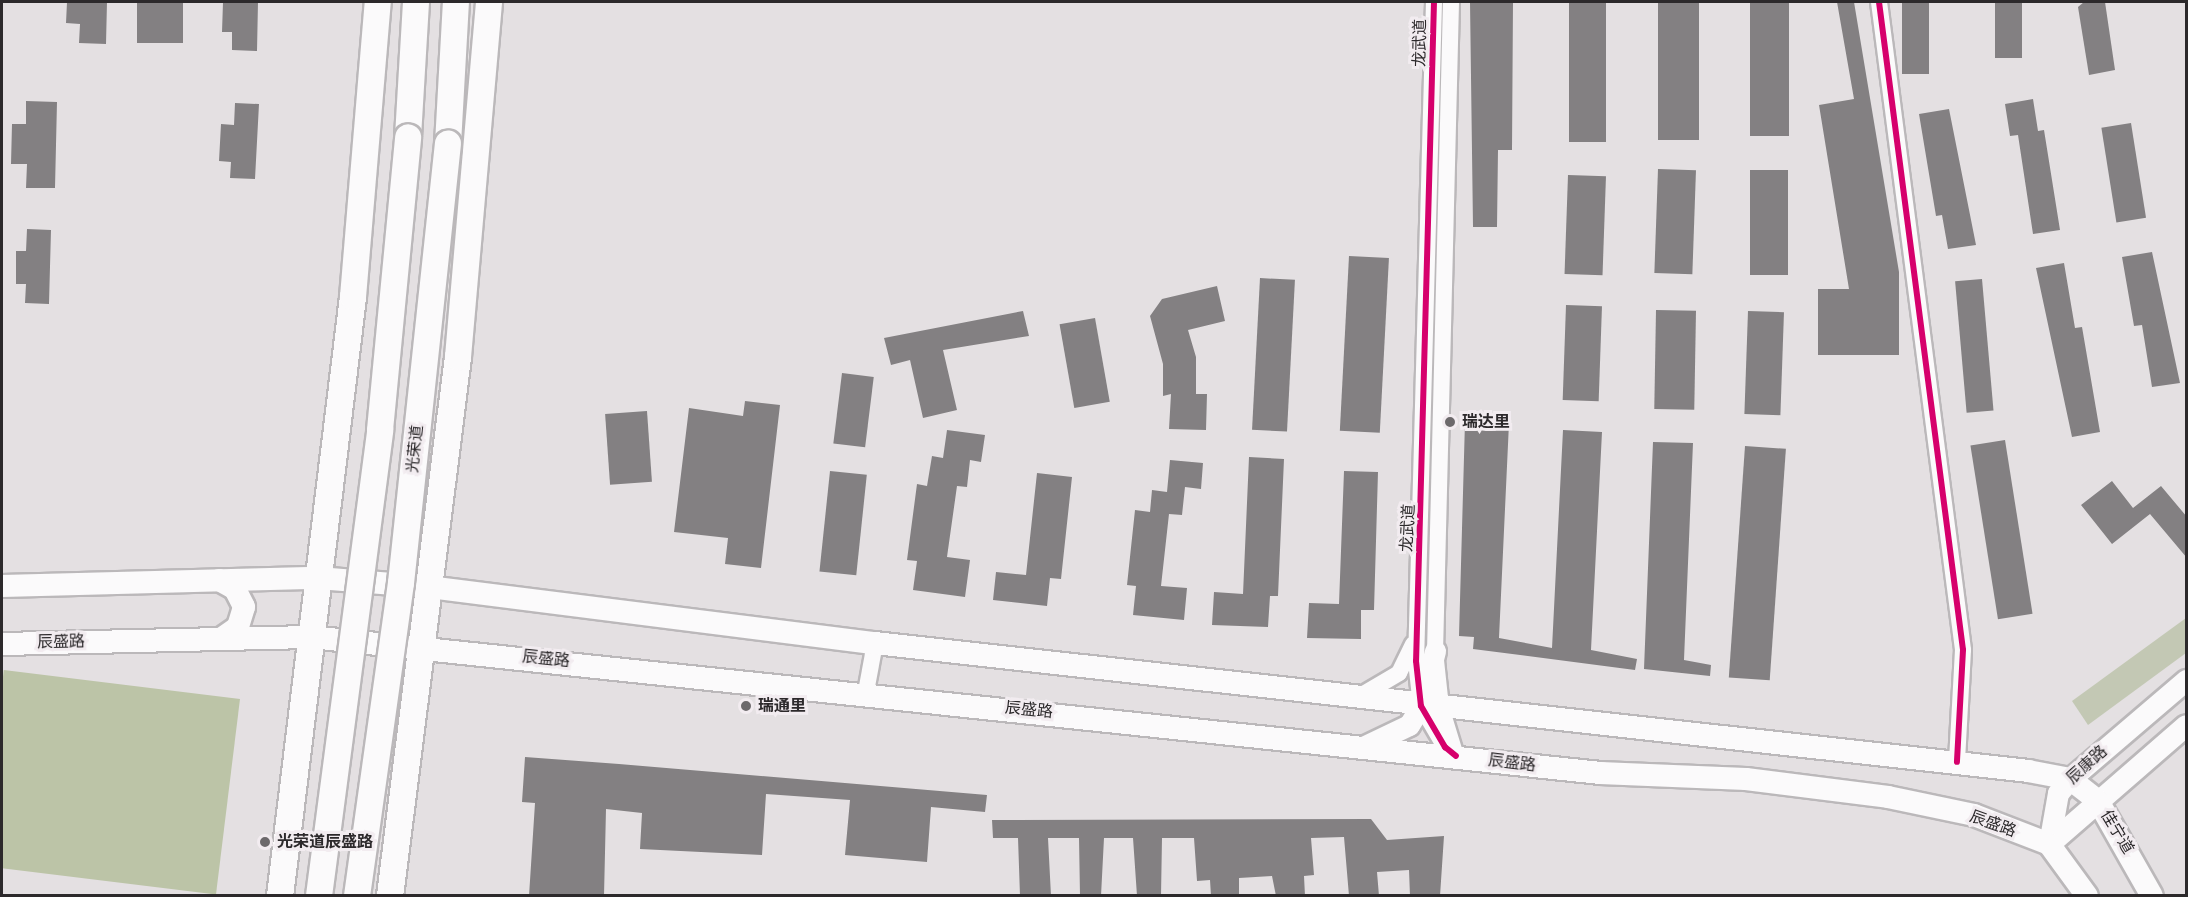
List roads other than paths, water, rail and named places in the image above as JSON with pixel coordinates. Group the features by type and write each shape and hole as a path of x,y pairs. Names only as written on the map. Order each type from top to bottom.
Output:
{"main road":[{"path":"280,896 353,297 378,2"},
{"path":"319,896 380,430 408,137 416,2"},
{"name":"光荣道","path":"357,896 401,583 448,144 456,2"},
{"path":"390,896 458,357 489,2"},
{"path":"2,586 318,578 429,586 875,643 1350,698 1957,762 2070,779"},
{"path":"219,580 235,589 244,607 238,627 221,639"},
{"name":"辰盛路","path":"2,644 311,637 422,646 866,692 1600,773 1746,779 1888,797 1974,815 2049,844"},
{"name":"佳宁道","path":"2070,779 2098,801 2152,896"},
{"path":"2049,844 2087,896"}],"street":[{"name":"龙武道","path":"1434,2 1417,632 1431,706 1444,747 1456,756"},
{"path":"1363,747 1397,735 1431,706 1435,651 1451,2"},
{"path":"1879,2 1962,650 1957,762"},
{"path":"1350,698 1380,688 1399,673 1417,632"},
{"path":"866,692 875,643"},
{"name":"辰康路","path":"2049,844 2058,793 2070,779 2187,680"},
{"name":"辰康路","path":"2049,844 2187,725"}],"place":[{"name":"瑞达里","path":"1450,422"},
{"name":"瑞通里","path":"746,706"},
{"name":"光荣道辰盛路","path":"265,842"}]}
